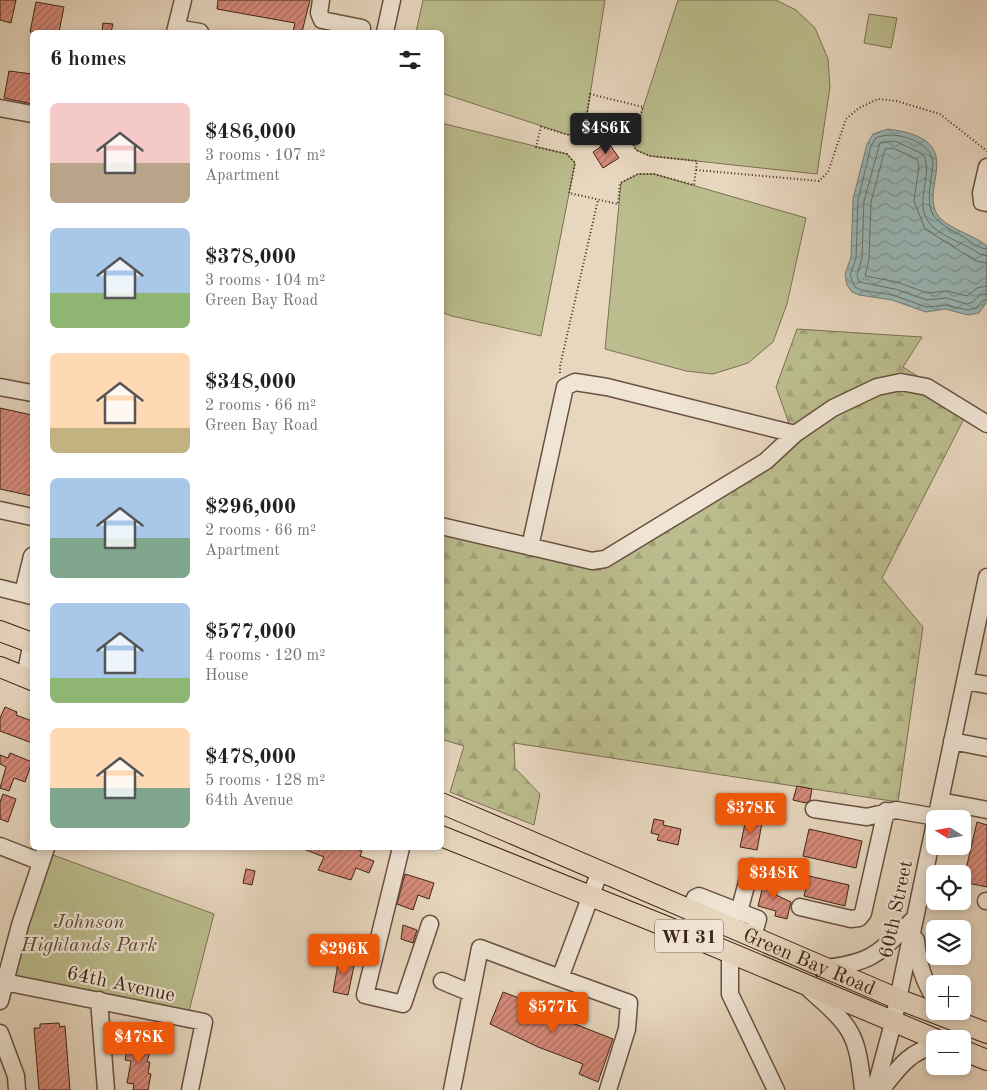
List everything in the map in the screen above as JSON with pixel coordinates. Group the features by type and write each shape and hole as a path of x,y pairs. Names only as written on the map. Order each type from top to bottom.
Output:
{"main road":[{"path":"0,631 30,642"},
{"path":"0,667 29,678"},
{"name":"Green Bay Road","path":"444,804 898,999 926,1008"},
{"name":"Green Bay Road","path":"444,837 590,895 926,1036"},
{"name":"Green Bay Road","path":"959,1020 987,1033"},
{"path":"971,1054 987,1060"}],"street":[{"path":"176,30 183,0"},
{"path":"321,0 318,13 322,20 362,28"},
{"path":"385,30 392,0"},
{"path":"0,108 30,114"},
{"path":"987,167 981,193 982,202 987,203"},
{"path":"530,547 565,387 575,382 607,387 795,434"},
{"path":"444,527 592,561 605,559 766,461 795,434 833,408 859,394 888,384 901,382 927,386 987,424"},
{"path":"0,387 30,392"},
{"path":"0,510 30,517"},
{"path":"0,588 28,595 30,576"},
{"name":"60th Street","path":"938,810 965,681 980,646 987,578"},
{"path":"965,681 987,685"},
{"path":"952,741 987,748"},
{"path":"814,809 867,817 896,810 926,814"},
{"path":"971,812 987,810"},
{"path":"800,907 851,918 858,918 863,913 886,812"},
{"path":"0,846 44,854 2,981 0,1001"},
{"path":"401,850 365,994 403,1004 430,924"},
{"name":"60th Street","path":"875,1090 893,1023 928,855"},
{"path":"740,912 751,867"},
{"path":"560,978 600,871"},
{"path":"690,910 695,898 699,896 758,919 753,937"},
{"path":"826,968 866,961 877,954 915,918"},
{"path":"915,918 917,960 926,985"},
{"path":"452,1090 480,948 629,1003 627,1029 608,1090"},
{"path":"730,953 730,994 776,1090"},
{"name":"64th Avenue","path":"2,981 204,1022 190,1090"},
{"path":"442,981 471,993"},
{"path":"807,987 842,1018 850,1029 856,1043 863,1090"},
{"path":"99,1000 106,1090"},
{"path":"0,1033 16,1076 17,1090"},
{"path":"881,1090 904,1061 914,1053 926,1049"}],"path":[{"path":"590,94 643,108 632,142 636,150 650,156 697,161 696,170 694,185 654,174 638,174 620,182 618,204 569,193 575,163 568,154 536,147 542,127 569,135 585,127 590,94"},
{"path":"696,170 819,181 828,172 846,119 859,108 878,99 896,101 940,114 987,151"},
{"path":"565,387 561,378 560,366 598,200"}],"green space":[{"path":"423,0 605,0 585,127 569,135 444,94 444,30 416,30"},
{"path":"678,0 776,0 796,10 815,28 828,59 830,87 817,174 650,156 636,150 632,142"},
{"path":"869,14 897,18 891,48 864,43"},
{"path":"444,124 567,154 575,163 541,336 444,313"},
{"path":"638,174 654,174 806,218 787,304 773,342 748,363 713,374 686,371 605,349 621,183"},
{"path":"797,329 922,337 903,367 969,409 882,578 923,627 898,802 514,743 515,768 540,794 534,825 450,792 464,746 444,740 444,527 592,561 766,461 792,432 776,387"},
{"name":"Johnson Highlands Park","path":"53,855 214,914 188,1015 10,978 23,923"}],"water":[{"path":"888,129 914,135 929,144 936,155 934,208 946,223 987,246 986,303 979,313 968,315 945,309 926,312 892,300 859,295 852,292 847,285 845,274 851,257 853,199 867,144 873,134"}],"building":[{"path":"0,0 16,0 11,23 0,20"},
{"path":"218,0 310,0 302,30 293,30 295,23 217,9"},
{"path":"36,2 64,7 59,30 30,30"},
{"path":"103,23 113,24 112,30 102,30"},
{"path":"9,71 30,74 30,104 4,98"},
{"path":"608,142 619,158 603,168 593,152"},
{"path":"0,408 30,415 30,496 0,489"},
{"path":"5,707 17,712 16,715 30,720 30,742 0,731 0,718"},
{"path":"10,753 30,761 30,768 25,782 14,778 9,791 0,788 6,767 0,764 0,755 8,758"},
{"path":"797,786 812,789 810,800 806,803 793,800"},
{"path":"3,794 16,799 8,822 0,819 0,802"},
{"path":"654,819 664,821 663,825 681,829 678,845 657,840 659,835 651,833"},
{"path":"746,819 762,823 757,850 740,847"},
{"path":"977,822 987,825 987,887 971,884 971,865 967,865 969,855 971,855"},
{"path":"809,829 862,841 856,868 803,856"},
{"path":"306,850 359,850 362,851 360,856 374,861 369,873 356,868 351,880 318,870 324,857"},
{"path":"246,869 255,871 252,885 243,883"},
{"path":"405,874 434,883 429,899 418,895 413,910 397,904"},
{"path":"809,876 849,885 845,906 804,896"},
{"path":"765,878 776,881 774,890 777,890 776,895 791,902 787,919 775,916 776,911 758,906"},
{"path":"403,925 417,930 413,943 401,939"},
{"path":"339,958 355,961 348,995 333,992"},
{"path":"503,992 553,1011 552,1015 613,1039 598,1082 579,1074 583,1064 538,1047 490,1024"},
{"path":"59,1023 60,1027 65,1026 70,1090 39,1090 34,1028 40,1028 40,1024"},
{"path":"130,1036 148,1040 146,1050 150,1051 147,1062 150,1062 148,1073 151,1074 148,1090 133,1090 134,1084 127,1083 131,1061 125,1060"}]}
